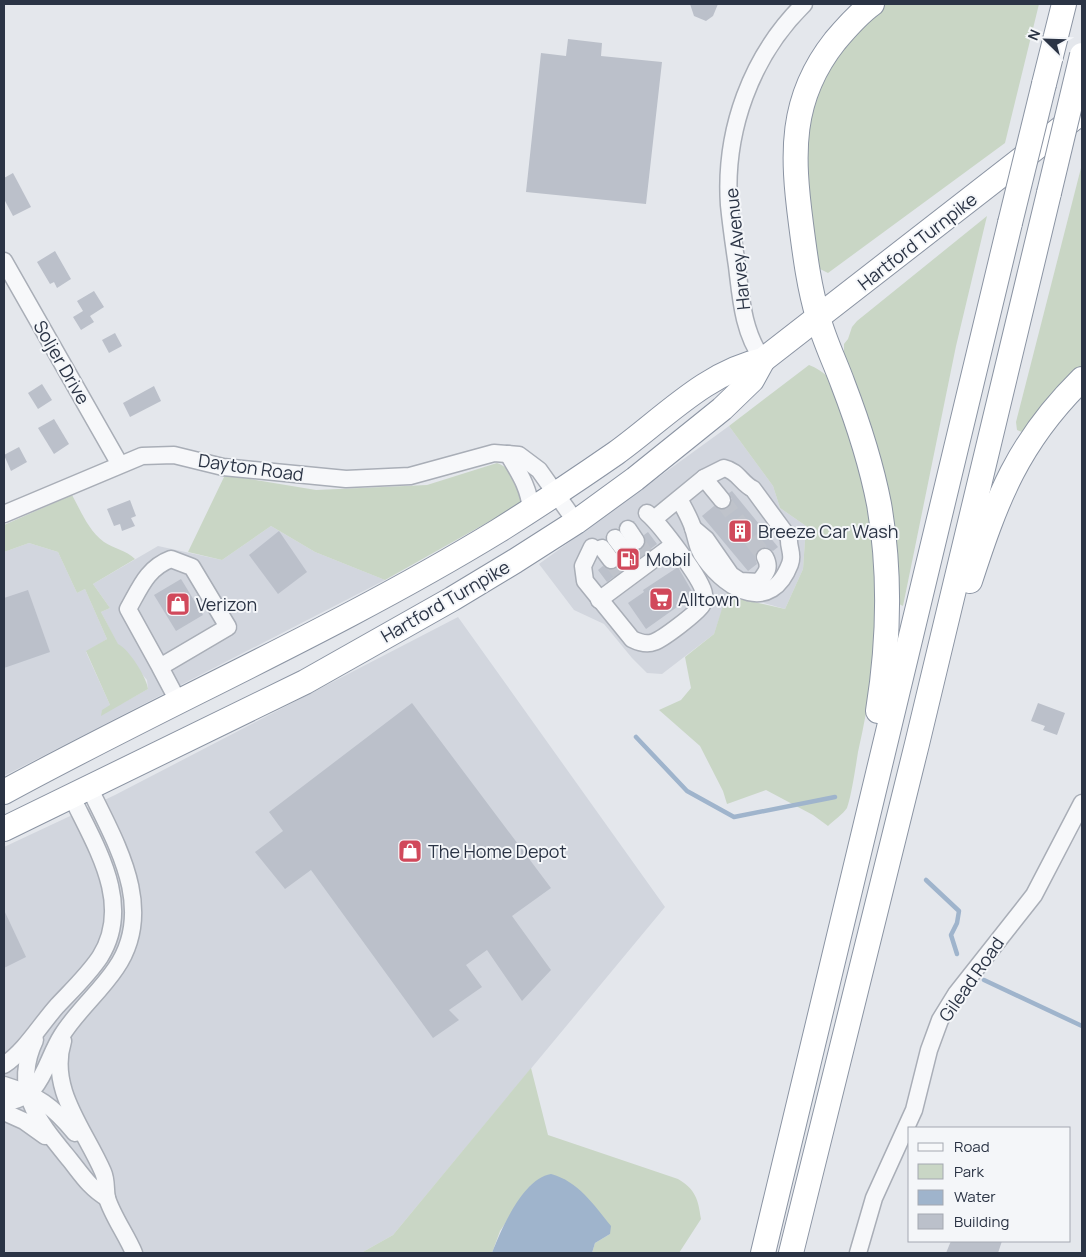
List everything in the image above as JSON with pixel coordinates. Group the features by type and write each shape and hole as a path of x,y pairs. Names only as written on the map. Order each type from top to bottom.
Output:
{"highway":[{"path":"836,950 852,831 876,726 886,661 888,587 879,504 864,440 818,318 809,283 796,191 794,146 797,117 806,89 820,60 840,34 872,4"},
{"path":"763,1253 1064,4"},
{"path":"790,1253 917,744 1082,55"},
{"name":"Hartford Turnpike","path":"4,792 64,759 371,602 531,510 616,453 713,380 738,367 763,360 1076,117"},
{"name":"Hartford Turnpike","path":"4,829 305,682 452,599 576,522 634,479 731,401 752,380 763,360"},
{"path":"917,744 989,522 1011,471 1040,425 1058,403 1082,379"},
{"path":"64,759 80,791"}],"street":[{"name":"Harvey Avenue","path":"763,360 750,338 744,314 729,204 732,151 737,116 746,89 763,56 804,4"},
{"name":"Soljer Drive","path":"4,261 119,463"},
{"name":"Dayton Road","path":"4,514 119,463 142,456 174,455 222,467 346,479 410,476 494,453 519,455 539,470 576,522"},
{"path":"508,454 521,474 530,494 531,510"},
{"path":"616,545 583,566 582,574 599,600 632,639 648,643 654,642 697,610 703,604 704,595 703,587 650,516 680,500 704,478 724,468 737,473 746,486 753,489 789,538 788,545 792,553 790,564 778,582 762,593 746,592 719,578 696,546 693,528 680,500"},
{"path":"704,478 722,500"},
{"path":"693,528 706,539 731,576 740,581 759,582 768,572 768,563 765,557"},
{"path":"599,600 623,577 643,562 673,545"},
{"path":"160,667 228,627 192,567 171,559 160,563 146,575 128,609 178,701"},
{"path":"4,1065 18,1055 60,1003 89,973 101,955 110,936 114,914 112,892 80,791"},
{"path":"4,1102 14,1102 28,1094 62,1036 75,1017 104,985 118,965 129,942 134,916 132,888 125,864 80,791"},
{"name":"Gilead Road","path":"858,1253 874,1198 914,1110 929,1050 940,1020 956,994 1034,895 1082,803"},
{"path":"60,1003 48,1018 29,1054 26,1072 28,1094 43,1128 93,1190 107,1198"},
{"path":"75,1017 66,1034 60,1052 59,1070 71,1110 103,1171 107,1183 107,1198 134,1253"},
{"path":"4,1084 47,1103 62,1117 93,1155 103,1171"},
{"path":"4,1112 40,1131 57,1145"}],"shaded area":[{"path":"729,426 773,486 780,508 806,526 803,569 785,609 728,593 714,634 662,674 647,673 604,624 574,610 539,564"},
{"path":"271,526 315,552 385,580 4,776 4,552 29,543 58,552 77,593 85,589 107,639 86,652 110,705 123,703 148,689 147,680 118,645 101,612 110,608 93,584 158,546 222,560"},
{"path":"458,617 665,907 393,1235 361,1253 4,1253 4,847 115,795"}],"green space":[{"path":"882,4 1039,4 1005,143 828,273 820,269 817,264 807,178 806,151 809,124 815,98 826,72 843,45"},
{"path":"1082,164 1082,367 1055,393 1022,432 1017,430 1016,422"},
{"path":"987,216 956,346 903,606 897,603 844,352 844,344 857,321"},
{"path":"809,365 826,376 840,398 861,470 870,511 875,550 877,590 873,669 852,789 847,808 828,826 813,815 766,790 727,804 723,791 700,746 659,710 681,700 691,688 685,657 714,634 727,593 785,609 803,569 806,526 780,508 773,486 729,426"},
{"path":"497,463 513,474 516,479 520,491 520,504 385,580 315,552 271,526 222,560 188,552 225,475 316,490 427,485"},
{"path":"72,495 85,520 98,537 135,559 93,584 110,608 101,612 118,644 137,664 148,689 101,716 102,710 110,705 86,651 107,639 85,589 77,593 58,552 29,543 4,552 4,525"},
{"path":"531,1068 548,1135 678,1179 689,1187 697,1200 701,1219 679,1253 592,1253 595,1243 610,1234 531,1185 500,1231 492,1253 361,1253 393,1235"}],"water":[{"path":"551,1174 561,1177 585,1195 611,1226 610,1234 595,1243 592,1253 492,1253 507,1219 522,1195 531,1185"}],"building":[{"path":"690,4 718,4 713,16 706,21 694,16"},
{"path":"568,39 602,43 601,56 662,62 646,204 526,192 541,53 566,56"},
{"path":"13,173 31,207 13,216 4,199 4,178"},
{"path":"55,251 71,279 57,288 54,282 50,284 37,262"},
{"path":"94,291 104,307 90,316 94,322 81,330 73,317 83,311 77,301"},
{"path":"115,333 122,346 109,353 102,340"},
{"path":"42,384 52,400 38,409 28,393"},
{"path":"154,386 161,401 130,417 123,403"},
{"path":"54,419 69,444 54,454 38,428"},
{"path":"19,447 27,462 11,471 4,455"},
{"name":"Breeze Car Wash","path":"732,491 778,547 773,551 765,547 757,551 755,557 757,564 748,571 702,516 714,506 723,510 729,507 732,499 729,493"},
{"path":"130,500 136,516 131,518 135,526 122,531 120,524 114,526 107,509"},
{"path":"279,531 307,572 278,594 249,555"},
{"path":"648,532 657,544 607,582 598,570 603,566 612,570 617,568 621,559 630,558 634,550 641,550 645,546 644,535"},
{"name":"Alltown","path":"678,567 694,595 646,629 628,603 644,592 643,590"},
{"name":"Verizon","path":"181,579 203,615 176,631 154,595"},
{"path":"28,590 50,652 4,668 4,598"},
{"name":"The Home Depot","path":"412,703 551,888 512,916 551,970 522,1001 487,950 466,965 482,987 449,1010 459,1020 433,1038 311,870 285,889 255,852 283,831 269,812"},
{"path":"1038,703 1065,713 1057,735 1043,730 1045,726 1031,721"},
{"path":"4,910 26,957 4,968"},
{"path":"951,1242 1002,1242 998,1253 946,1253"}],"waterway":[{"path":"636,737 687,791 734,817 835,797"},
{"path":"926,880 959,911 957,923 951,935 957,954"},
{"path":"984,980 1082,1026"}],"tunnel":[{"path":"722,500 765,557"},
{"path":"636,541 646,555"},
{"path":"624,550 635,564"},
{"path":"611,560 621,574"}],"place":[{"name":"Breeze Car Wash","path":"740,531"},
{"name":"Mobil","path":"628,559"},
{"name":"Alltown","path":"661,599"},
{"name":"Verizon","path":"178,604"},
{"name":"The Home Depot","path":"410,851"}]}
